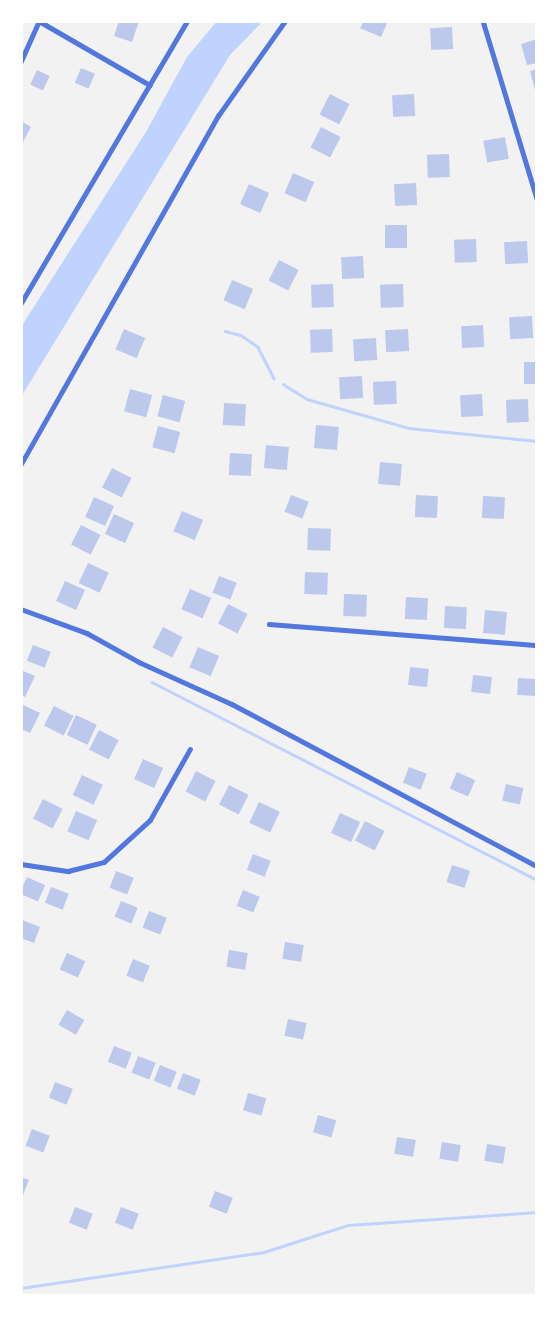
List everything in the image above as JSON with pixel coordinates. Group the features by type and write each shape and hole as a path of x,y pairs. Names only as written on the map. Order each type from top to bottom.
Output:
{"street":[{"path":"21,61 39,21 150,85"},
{"path":"21,303 187,21"},
{"path":"21,464 218,116 285,21"},
{"path":"483,21 537,199"},
{"path":"21,608 87,633 139,662 232,704 537,866"},
{"path":"269,624 537,645"},
{"path":"21,864 68,871 104,862 150,820 190,749"}],"water":[{"path":"217,21 263,21 230,55 21,397 21,327 146,132 187,57"}],"building":[{"path":"119,21 139,21 132,42 114,36"},
{"path":"364,21 388,21 381,37 360,28"},
{"path":"452,27 453,49 431,50 430,28"},
{"path":"537,39 537,63 527,65 521,44"},
{"path":"81,68 95,74 89,89 75,83"},
{"path":"537,69 537,93 536,94 530,71"},
{"path":"37,70 50,76 43,90 30,85"},
{"path":"330,94 350,104 339,124 320,114"},
{"path":"414,94 415,116 393,117 392,95"},
{"path":"21,121 31,127 23,142 21,140"},
{"path":"321,127 341,137 330,157 311,147"},
{"path":"505,137 509,159 487,162 483,141"},
{"path":"449,154 450,177 428,178 427,155"},
{"path":"293,173 314,182 306,202 284,193"},
{"path":"416,183 417,205 395,206 394,184"},
{"path":"249,184 269,193 260,213 240,204"},
{"path":"385,225 407,225 407,248 385,248"},
{"path":"476,239 477,262 455,263 454,240"},
{"path":"527,241 528,263 505,264 504,242"},
{"path":"363,256 364,278 342,279 341,257"},
{"path":"279,260 299,270 288,290 269,280"},
{"path":"232,280 253,289 245,309 223,300"},
{"path":"333,284 334,307 312,308 311,285"},
{"path":"403,284 404,307 381,308 380,285"},
{"path":"532,316 533,338 510,339 509,317"},
{"path":"483,325 484,347 462,348 461,326"},
{"path":"124,329 145,338 137,358 115,349"},
{"path":"332,329 333,352 311,353 310,330"},
{"path":"408,329 409,351 386,352 385,330"},
{"path":"376,338 377,360 354,361 353,339"},
{"path":"524,362 537,362 537,384 524,384"},
{"path":"362,376 363,398 340,399 339,377"},
{"path":"396,381 397,404 374,405 373,382"},
{"path":"130,389 152,395 146,417 124,411"},
{"path":"482,394 483,416 461,417 460,395"},
{"path":"163,395 185,401 180,422 157,416"},
{"path":"528,399 529,422 507,423 506,400"},
{"path":"224,403 246,404 245,426 223,425"},
{"path":"316,425 339,427 337,450 314,448"},
{"path":"158,426 180,432 175,453 152,447"},
{"path":"266,445 289,447 287,470 264,468"},
{"path":"230,453 252,454 251,476 229,475"},
{"path":"380,462 402,464 400,486 378,484"},
{"path":"112,468 132,478 122,498 102,488"},
{"path":"291,495 309,502 302,519 285,512"},
{"path":"416,495 438,496 437,518 415,517"},
{"path":"483,496 505,497 504,519 482,518"},
{"path":"94,497 114,506 105,526 85,517"},
{"path":"182,511 203,520 195,540 173,531"},
{"path":"114,514 134,523 125,543 105,534"},
{"path":"81,525 101,535 91,555 71,545"},
{"path":"308,528 331,529 330,551 307,550"},
{"path":"88,563 109,573 100,593 79,583"},
{"path":"305,572 328,573 327,595 304,594"},
{"path":"219,576 237,583 230,600 213,593"},
{"path":"65,581 85,590 76,610 56,601"},
{"path":"190,589 211,598 203,618 181,609"},
{"path":"344,594 367,595 366,617 343,616"},
{"path":"406,597 428,598 427,620 405,619"},
{"path":"228,604 248,614 238,634 218,624"},
{"path":"445,606 467,607 466,629 444,628"},
{"path":"485,610 507,612 505,635 483,633"},
{"path":"163,627 183,637 172,657 153,647"},
{"path":"33,645 51,652 45,668 27,661"},
{"path":"198,647 219,656 211,676 189,667"},
{"path":"410,667 429,669 427,687 408,685"},
{"path":"21,670 35,676 25,697 21,695"},
{"path":"473,675 492,677 490,694 471,692"},
{"path":"518,678 537,679 536,696 517,695"},
{"path":"21,704 40,713 30,733 21,729"},
{"path":"54,706 74,716 64,736 44,726"},
{"path":"76,715 97,725 88,745 67,735"},
{"path":"99,730 119,740 109,760 89,750"},
{"path":"143,759 163,768 154,788 134,779"},
{"path":"409,767 427,774 421,790 403,783"},
{"path":"196,771 216,781 205,801 186,791"},
{"path":"457,772 475,780 468,797 450,788"},
{"path":"82,775 103,785 94,805 73,795"},
{"path":"506,784 524,788 520,805 502,801"},
{"path":"229,785 249,795 239,815 219,805"},
{"path":"43,799 63,809 53,829 33,819"},
{"path":"259,802 280,812 270,833 249,823"},
{"path":"76,811 97,820 89,840 67,831"},
{"path":"340,813 360,822 351,842 331,833"},
{"path":"365,821 385,831 375,851 355,841"},
{"path":"253,854 271,861 265,877 247,870"},
{"path":"452,865 470,871 465,888 446,882"},
{"path":"116,871 134,878 127,895 110,888"},
{"path":"27,877 45,885 38,902 21,894"},
{"path":"51,887 69,894 63,910 45,903"},
{"path":"243,890 260,897 253,913 237,906"},
{"path":"121,901 138,908 131,924 115,917"},
{"path":"149,911 167,918 160,935 143,928"},
{"path":"22,920 40,927 34,943 21,938"},
{"path":"285,942 304,945 301,962 282,959"},
{"path":"229,950 248,953 245,970 226,967"},
{"path":"67,953 85,961 78,978 60,969"},
{"path":"133,959 150,966 143,982 126,976"},
{"path":"67,1010 84,1020 76,1035 58,1025"},
{"path":"288,1019 307,1023 303,1040 284,1036"},
{"path":"114,1046 132,1053 126,1069 108,1062"},
{"path":"138,1056 156,1063 149,1080 132,1073"},
{"path":"160,1065 177,1072 170,1088 154,1081"},
{"path":"183,1073 201,1080 195,1096 177,1089"},
{"path":"55,1082 73,1089 67,1105 49,1098"},
{"path":"248,1093 266,1098 261,1116 243,1110"},
{"path":"318,1115 336,1120 331,1138 313,1132"},
{"path":"32,1129 50,1136 43,1153 26,1146"},
{"path":"397,1137 416,1140 413,1157 394,1154"},
{"path":"442,1142 461,1145 458,1162 439,1159"},
{"path":"487,1144 506,1147 503,1164 484,1161"},
{"path":"21,1177 29,1180 21,1200"},
{"path":"215,1191 233,1198 227,1214 209,1207"},
{"path":"75,1207 93,1214 87,1230 69,1223"},
{"path":"121,1207 139,1214 133,1230 115,1223"}],"waterway":[{"path":"225,331 241,335 258,347 274,378"},
{"path":"283,384 307,399 409,428 537,441"},
{"path":"152,682 537,880"},
{"path":"21,1288 264,1252 348,1225 537,1212"}]}
